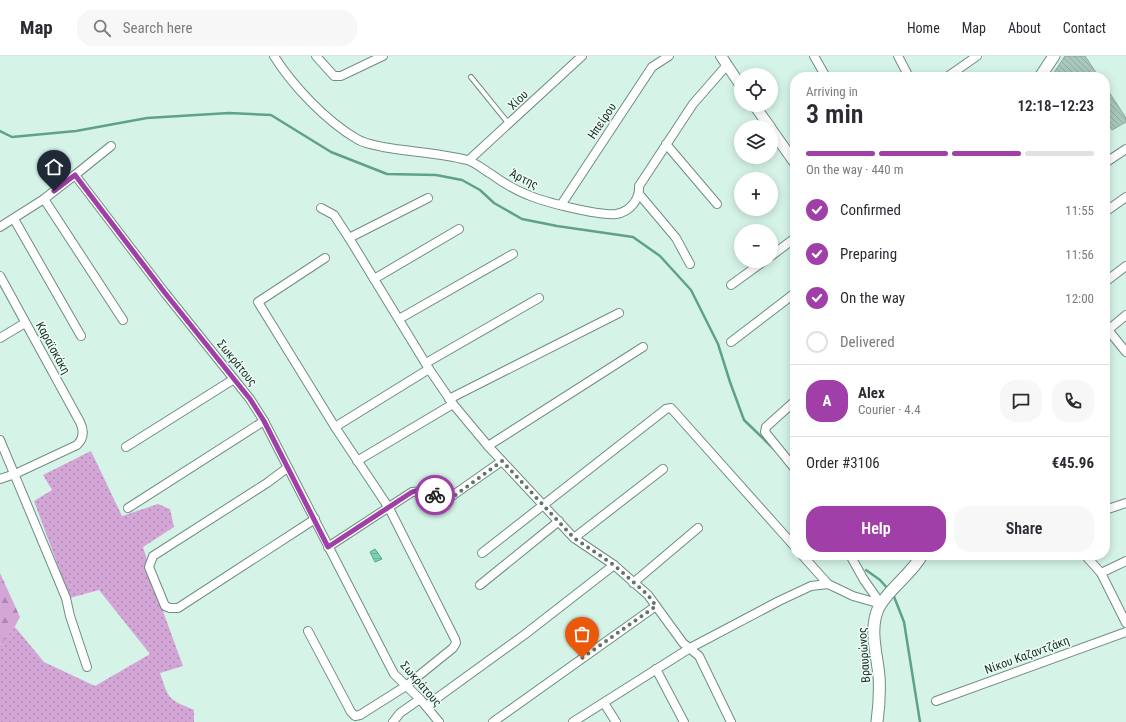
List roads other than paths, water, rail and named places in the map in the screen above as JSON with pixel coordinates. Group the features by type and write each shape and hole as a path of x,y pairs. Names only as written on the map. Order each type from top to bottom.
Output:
{"main road":[{"path":"1043,72 1054,56"},
{"name":"Βραυρώνος","path":"877,722 879,688 873,633 875,616 884,600 910,573 919,560"}],"street":[{"name":"Άρτης","path":"274,56 320,111 357,139 366,143 403,151 469,160 498,179 527,195 561,205 600,213 616,214 627,210 632,206 639,194 639,186 666,144 702,92 727,65"},
{"path":"316,56 334,76 341,76 383,56"},
{"name":"Χίου","path":"469,160 582,56"},
{"name":"Ηπείρου","path":"561,205 652,67 670,56"},
{"path":"721,56 734,76"},
{"path":"814,56 823,72"},
{"path":"898,56 906,72"},
{"path":"954,72 977,56"},
{"path":"778,139 790,156"},
{"path":"666,144 717,204"},
{"path":"0,227 44,199 111,146"},
{"path":"1110,160 1126,149"},
{"name":"Σωκράτους","path":"75,175 165,293 250,399 264,421 394,674 420,698 439,722"},
{"path":"639,194 676,238 690,264"},
{"path":"1110,208 1126,197"},
{"path":"349,238 428,198"},
{"path":"44,199 123,320"},
{"path":"321,208 334,215 427,366 451,402 488,446 574,538 614,565 648,595 683,643 699,656 732,722"},
{"path":"14,219 81,336"},
{"path":"374,278 459,229"},
{"path":"778,251 790,242"},
{"path":"399,320 513,254"},
{"path":"308,631 327,669 351,712 355,716 360,715 406,686 456,644 455,639 389,508 335,427 258,302 324,258"},
{"path":"1110,278 1126,266"},
{"path":"732,285 755,268"},
{"name":"Καραϊσκάκη","path":"0,276 77,415 83,432 80,442 77,445 15,474"},
{"path":"335,427 427,366 539,298"},
{"path":"731,342 790,298"},
{"path":"357,461 451,402 619,313"},
{"path":"1110,325 1126,315"},
{"path":"0,338 25,323"},
{"path":"1110,333 1126,352"},
{"path":"488,446 643,347"},
{"path":"126,447 234,379"},
{"path":"790,405 766,427 765,432 790,463"},
{"path":"482,552 544,506 666,409 671,408 790,541"},
{"path":"128,508 264,421"},
{"path":"0,440 66,598 70,616 87,667"},
{"path":"328,547 412,492 418,490 449,498 454,496 502,461"},
{"path":"287,468 261,487 153,556 149,567 165,606 170,608 178,608 314,519"},
{"path":"574,538 663,469"},
{"path":"0,479 15,474"},
{"path":"1110,508 1126,503"},
{"path":"480,585 559,521"},
{"path":"633,583 698,528"},
{"path":"806,560 828,584 852,596 884,600"},
{"path":"853,560 864,580 884,600"},
{"path":"1089,560 1101,573 1125,618"},
{"path":"1101,573 1126,561"},
{"path":"426,706 524,635 614,565"},
{"path":"573,722 690,648 779,601 811,586 828,584"},
{"path":"493,722 656,606"},
{"name":"Νίκου Καζαντζάκη","path":"936,701 1126,632"},
{"path":"656,669 684,722"},
{"path":"393,722 400,713 420,698"},
{"path":"604,702 616,722"}],"lane":[{"path":"471,77 509,124"}],"waterway":[{"path":"0,131 12,137 76,131 147,118 229,113 271,115 331,152 387,174 436,175 462,180 480,190 494,203 522,219 557,226 633,237 660,256 691,290 718,344 744,420 775,450"},
{"path":"866,570 880,580 888,589"},
{"path":"893,594 904,622 920,722"}]}
